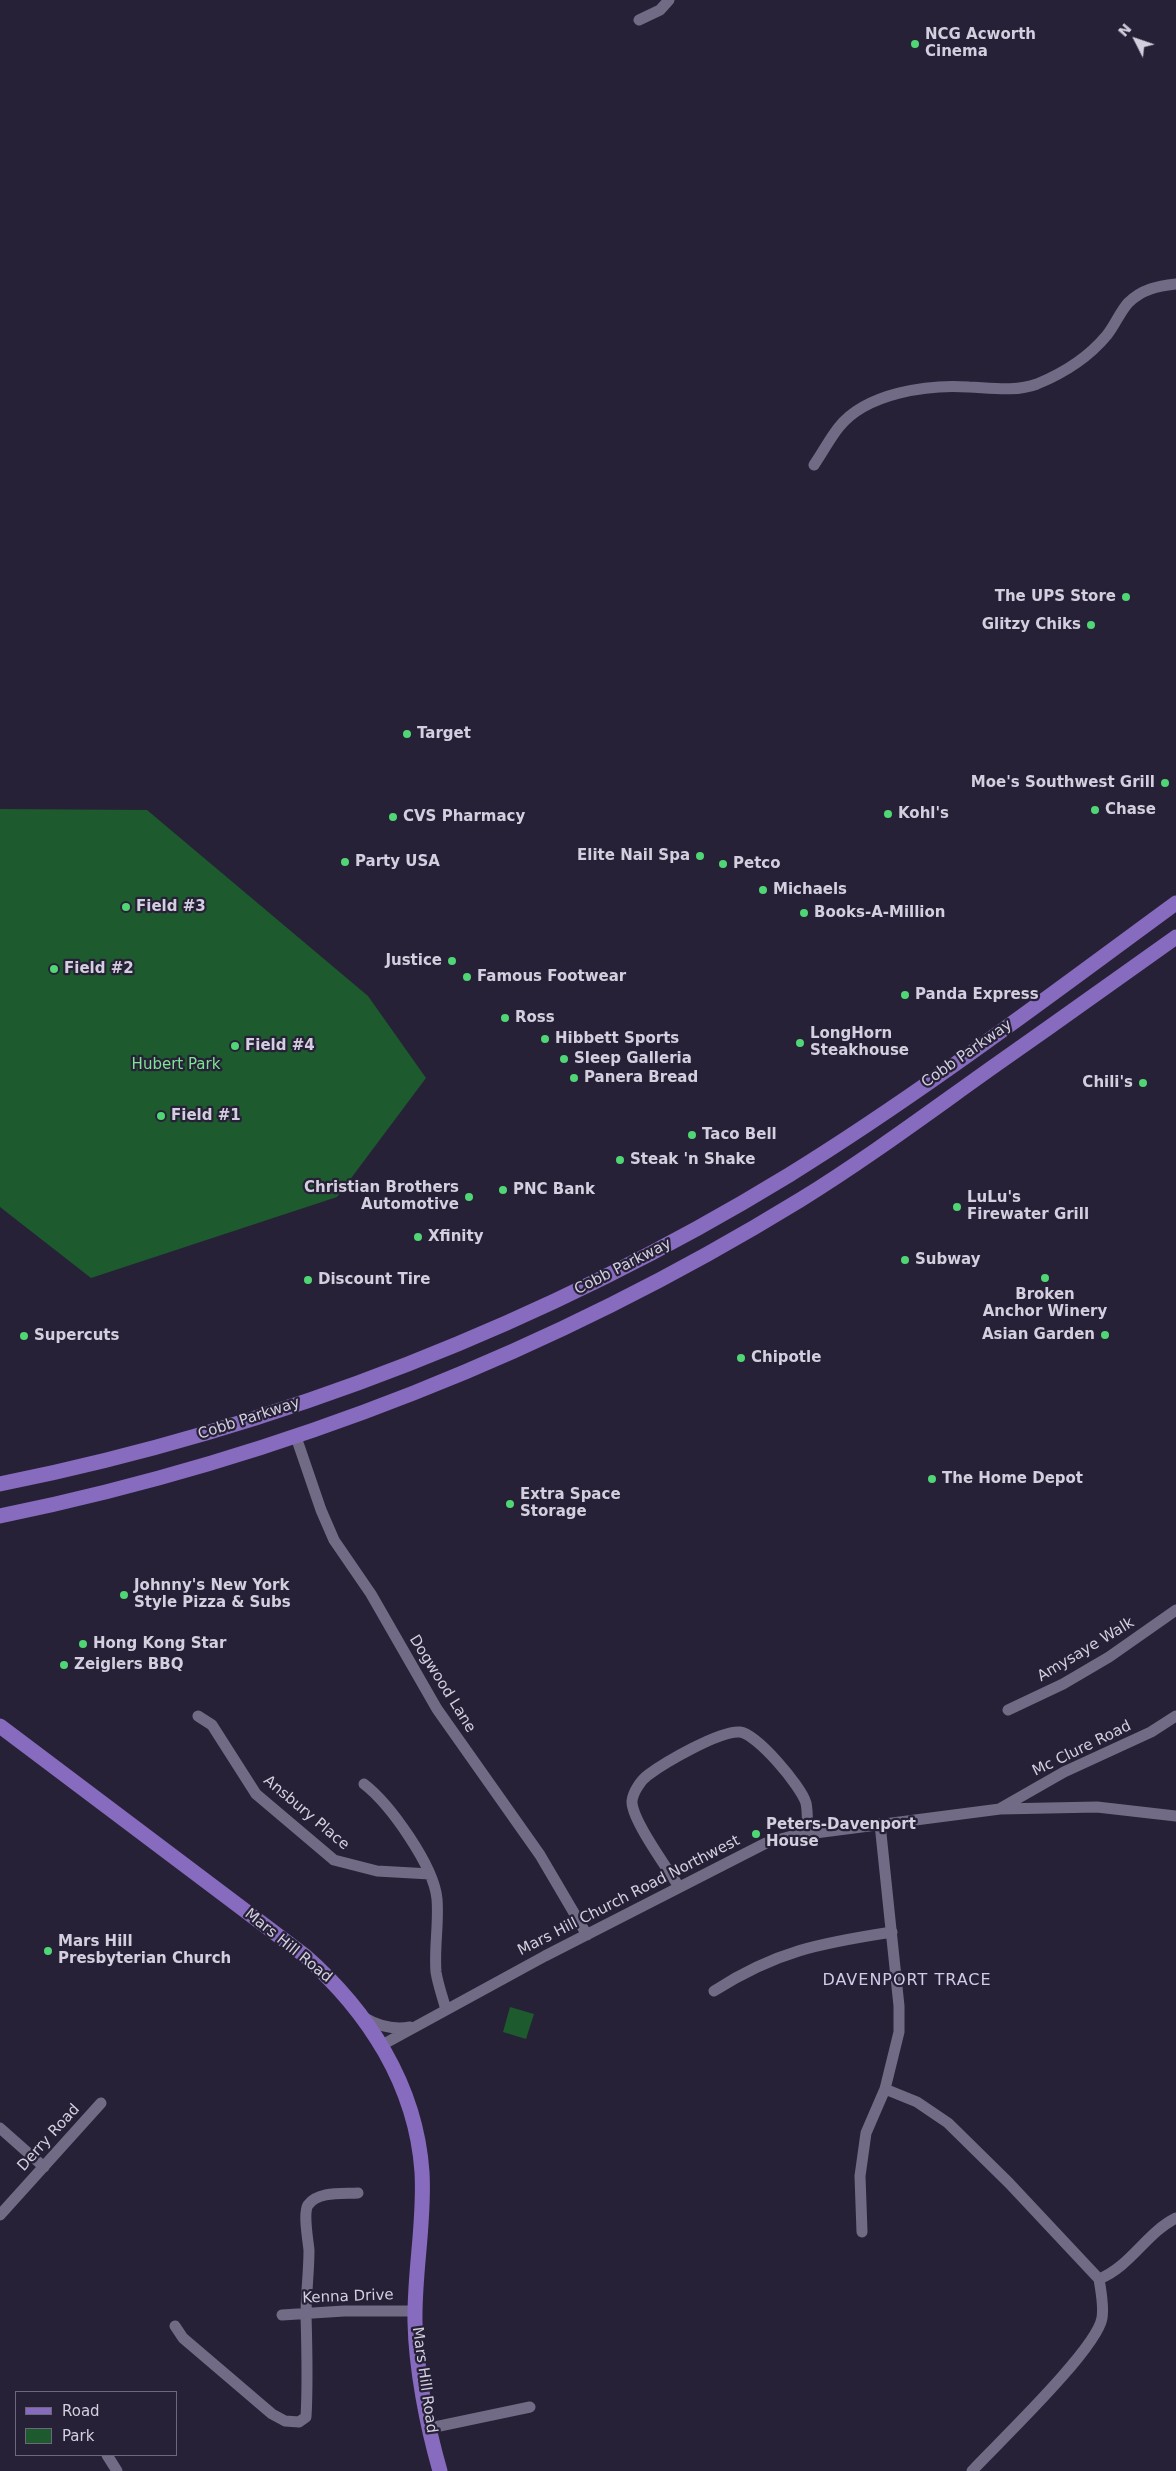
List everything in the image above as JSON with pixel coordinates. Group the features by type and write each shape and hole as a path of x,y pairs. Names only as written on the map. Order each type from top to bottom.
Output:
{"main road":[{"name":"Cobb Parkway","path":"0,1484 157,1447 274,1412 434,1354 587,1286 708,1222 825,1152 983,1043 1176,903"},
{"name":"Cobb Parkway","path":"0,1516 163,1478 296,1437 424,1390 526,1346 635,1294 706,1255 858,1163 1176,937"},
{"path":"0,1489 23,1479"},
{"name":"Mars Hill Road","path":"0,1726 297,1949 327,1976 362,2016 382,2045 408,2101 420,2152 422,2209 415,2311 416,2351 440,2471"}],"street":[{"path":"639,20 660,10 669,0"},
{"path":"814,465 840,426 860,409 919,388 950,385 1005,389 1033,385 1061,374 1088,355 1108,334 1128,303 1151,287 1176,284"},
{"name":"Dogwood Lane","path":"296,1437 321,1510 334,1540 371,1594 437,1709 540,1855 586,1935"},
{"name":"Amysaye Walk","path":"1008,1710 1063,1684 1109,1657 1176,1610"},
{"name":"Ansbury Place","path":"198,1716 212,1725 256,1794 334,1860 377,1871 430,1874"},
{"name":"Mc Clure Road","path":"1000,1809 1064,1772 1151,1732 1176,1716"},
{"path":"679,1887 640,1825 632,1801 636,1790 646,1776 700,1744 725,1733 739,1732 749,1735 773,1758 795,1785 806,1803 808,1834"},
{"path":"364,1784 378,1795 421,1856 430,1874 437,1898 436,1974 446,2010"},
{"name":"Mars Hill Church Road Northwest","path":"382,2045 586,1935 766,1842 808,1834 1000,1809 1097,1808 1176,1816"},
{"path":"862,2232 860,2176 865,2142 885,2089 899,2032 899,2006 880,1824"},
{"path":"714,1991 741,1973 784,1954 827,1942 892,1932"},
{"path":"362,2016 376,2024 392,2028 416,2026"},
{"path":"885,2089 917,2102 948,2123 1009,2183 1099,2280 1102,2318 1097,2332 1068,2369 972,2471"},
{"name":"Derry Road","path":"0,2215 101,2103"},
{"path":"0,2128 44,2167"},
{"path":"175,2326 183,2338 272,2414 285,2421 300,2422 306,2417 308,2396 306,2313 309,2251 306,2210 308,2204 331,2194 358,2193"},
{"path":"1099,2280 1122,2267 1159,2228 1176,2218"},
{"name":"Kenna Drive","path":"282,2315 415,2311"},
{"path":"430,2428 530,2407"},
{"path":"108,2456 117,2471"}],"green space":[{"name":"Hubert Park","path":"0,809 147,810 368,996 426,1078 337,1197 91,1278 0,1207"},
{"path":"510,2007 534,2014 526,2039 503,2032"}],"place":[{"name":"NCG Acworth Cinema","path":"915,44"},
{"name":"The UPS Store","path":"1126,597"},
{"name":"Glitzy Chiks","path":"1091,625"},
{"name":"Target","path":"407,734"},
{"name":"Moe's Southwest Grill","path":"1165,783"},
{"name":"Chase","path":"1095,810"},
{"name":"Kohl's","path":"888,814"},
{"name":"CVS Pharmacy","path":"393,817"},
{"name":"Elite Nail Spa","path":"700,856"},
{"name":"Party USA","path":"345,862"},
{"name":"Petco","path":"723,864"},
{"name":"Michaels","path":"763,890"},
{"name":"Field #3","path":"126,907"},
{"name":"Books-A-Million","path":"804,913"},
{"name":"Justice","path":"452,961"},
{"name":"Field #2","path":"54,969"},
{"name":"Famous Footwear","path":"467,977"},
{"name":"Panda Express","path":"905,995"},
{"name":"Ross","path":"505,1018"},
{"name":"Hibbett Sports","path":"545,1039"},
{"name":"LongHorn Steakhouse","path":"800,1043"},
{"name":"Field #4","path":"235,1046"},
{"name":"Sleep Galleria","path":"564,1059"},
{"name":"Panera Bread","path":"574,1078"},
{"name":"Chili's","path":"1143,1083"},
{"name":"Field #1","path":"161,1116"},
{"name":"Taco Bell","path":"692,1135"},
{"name":"Steak 'n Shake","path":"620,1160"},
{"name":"PNC Bank","path":"503,1190"},
{"name":"Christian Brothers Automotive","path":"469,1197"},
{"name":"LuLu's Firewater Grill","path":"957,1207"},
{"name":"Xfinity","path":"418,1237"},
{"name":"Subway","path":"905,1260"},
{"name":"Broken Anchor Winery","path":"1045,1278"},
{"name":"Discount Tire","path":"308,1280"},
{"name":"Asian Garden","path":"1105,1335"},
{"name":"Supercuts","path":"24,1336"},
{"name":"Chipotle","path":"741,1358"},
{"name":"The Home Depot","path":"932,1479"},
{"name":"Extra Space Storage","path":"510,1504"},
{"name":"Johnny's New York Style Pizza & Subs","path":"124,1595"},
{"name":"Hong Kong Star","path":"83,1644"},
{"name":"Zeiglers BBQ","path":"64,1665"},
{"name":"Peters-Davenport House","path":"756,1834"},
{"name":"Mars Hill Presbyterian Church","path":"48,1951"}],"district":[{"name":"DAVENPORT TRACE","path":"907,1981"}]}
